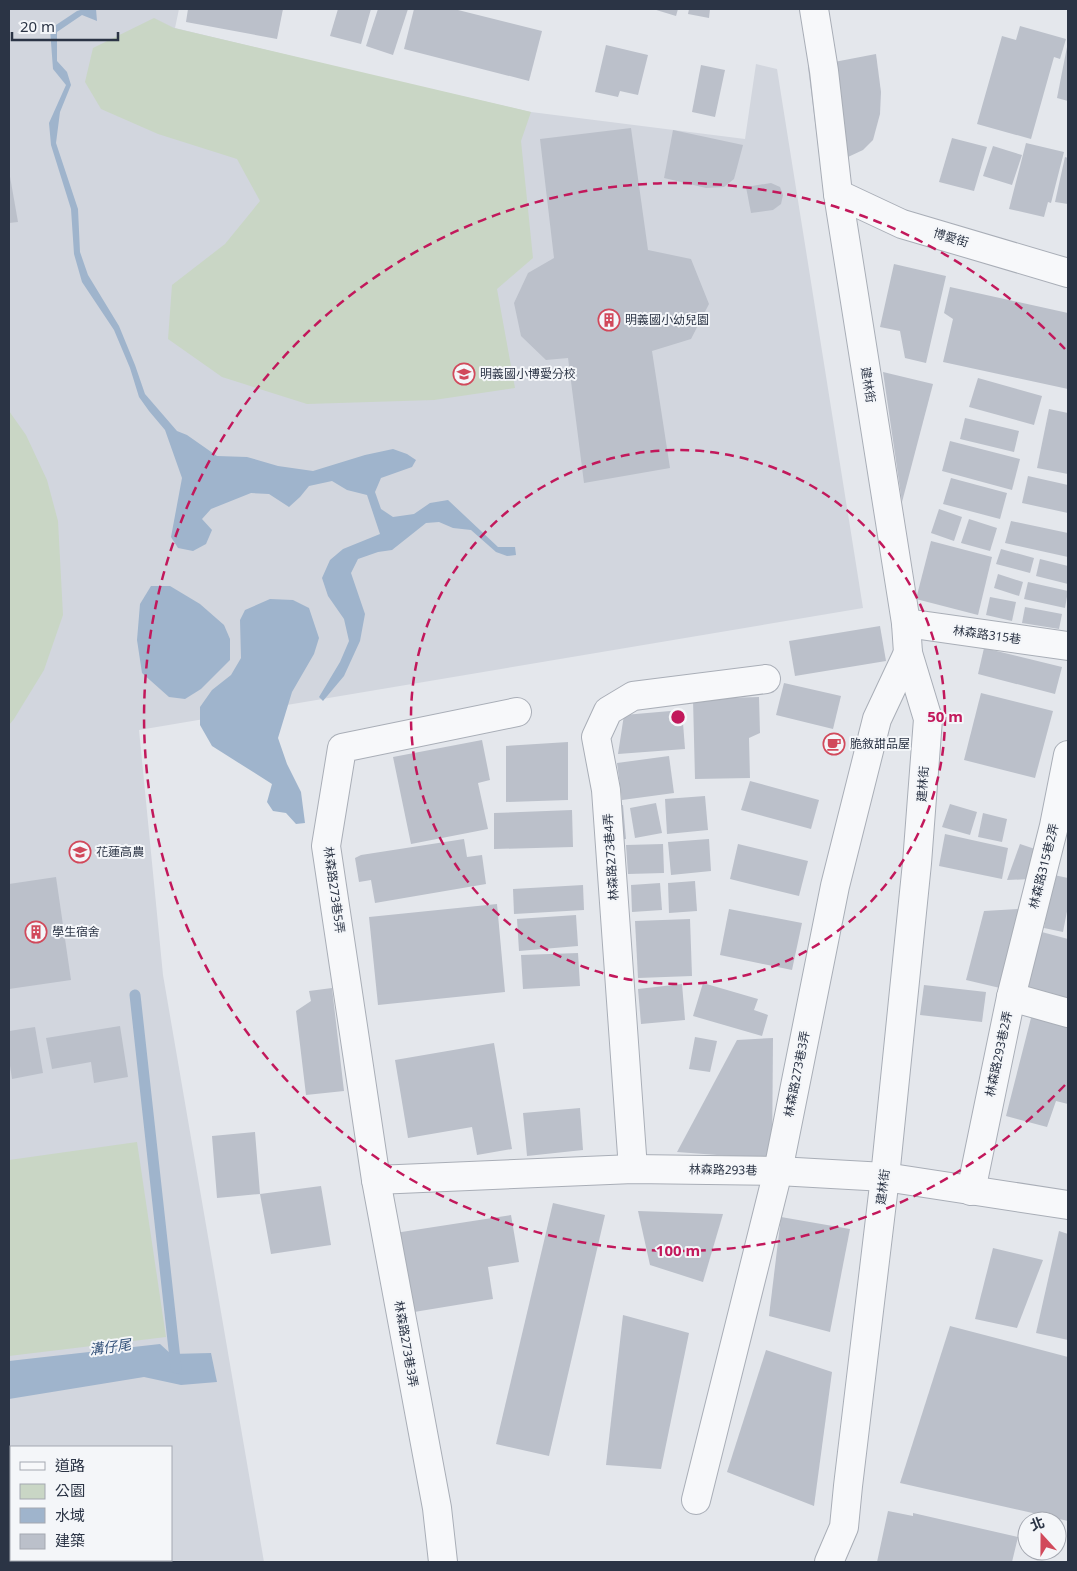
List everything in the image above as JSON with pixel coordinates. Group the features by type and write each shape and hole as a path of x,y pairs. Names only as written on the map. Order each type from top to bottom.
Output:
{"street":[{"name":"建林街","path":"814,9 824,71 838,194 906,624 908,652 928,720 917,863 885,1177 844,1527 828,1562"},
{"name":"博愛街","path":"838,194 902,224 1068,273"},
{"name":"林森路315巷","path":"906,624 1068,646"},
{"name":"林森路273巷3弄","path":"696,1500 778,1171 837,877 877,720 908,652"},
{"name":"林森路273巷4弄","path":"633,1169 606,790 596,736 608,711 633,696 766,679"},
{"name":"林森路273巷5弄","path":"376,1180 326,846 342,748 517,712"},
{"name":"林森路315巷2弄","path":"1031,917 1061,829 1068,755"},
{"name":"林森路293巷2弄","path":"970,1191 1011,997 1031,917"},
{"path":"1011,997 1068,1013"},
{"name":"林森路293巷","path":"376,1180 633,1169 778,1171 885,1177 1068,1205"},
{"name":"林森路273巷3弄","path":"376,1180 437,1508 444,1562"}],"shaded area":[{"name":"明義國小博愛分校","path":"9,9 179,9 175,28 374,76 531,112 745,139 756,64 777,69 863,608 139,730 163,975 264,1562 9,1562"}],"green space":[{"path":"154,18 174,28 531,112 521,141 533,258 497,289 515,388 434,400 307,404 222,377 168,339 172,285 225,244 260,201 237,159 158,134 101,109 85,82 93,48"},
{"path":"9,411 26,435 47,480 58,521 63,615 44,670 9,725"},
{"path":"137,1142 166,1337 9,1356 9,1160"}],"water":[{"path":"96,9 97,21 82,15 57,32 57,61 67,72 71,85 60,112 56,143 78,209 80,252 88,275 119,326 145,394 177,431 187,435 217,456 247,457 278,466 313,471 365,455 393,449 407,454 416,460 412,467 381,478 375,492 381,509 393,517 414,514 430,503 448,500 498,547 515,547 516,555 507,556 496,552 471,530 453,528 439,522 426,523 392,550 378,552 358,559 351,573 365,614 360,641 344,676 323,701 319,697 340,662 349,641 344,619 328,596 322,578 330,560 343,549 380,534 367,495 347,490 332,481 309,486 289,507 269,494 251,493 211,509 202,519 212,530 206,544 193,551 178,548 171,537 182,478 165,430 139,397 130,368 114,330 82,282 74,254 71,209 51,145 49,123 66,85 53,69 50,29 77,11"},
{"path":"151,586 170,586 200,604 224,625 230,639 230,660 201,689 185,699 169,697 142,673 137,640 140,604"},
{"path":"270,599 293,600 309,608 319,638 314,654 292,692 278,738 287,764 301,792 305,823 296,824 286,813 273,811 267,802 272,784 212,746 200,725 200,707 212,690 231,675 241,658 240,620 245,610"},
{"path":"160,1344 171,1354 211,1353 217,1382 181,1385 144,1377 9,1399 9,1361"}],"building":[{"path":"188,9 283,9 277,39 186,22"},
{"path":"338,9 371,9 361,44 330,36"},
{"path":"378,9 408,9 393,55 366,46"},
{"path":"414,9 454,9 542,31 529,81 404,49"},
{"path":"653,9 678,9 676,16"},
{"path":"689,9 710,9 709,18 688,14"},
{"path":"1020,26 1066,39 1060,59 1054,57 1031,139 977,124 1002,36 1016,40"},
{"path":"606,45 648,55 638,95 620,91 618,97 595,92"},
{"path":"1068,47 1068,101 1057,98"},
{"path":"876,54 881,92 880,114 873,140 863,150 848,157 819,154 808,67"},
{"path":"701,65 725,70 715,117 692,112"},
{"name":"明義國小幼兒園","path":"631,128 648,250 691,259 709,304 691,339 652,351 670,468 584,483 568,358 546,360 521,336 514,303 528,273 554,258 540,139"},
{"path":"673,130 743,145 734,179 724,187 706,188 664,178"},
{"path":"952,138 987,147 974,191 939,182"},
{"path":"1026,143 1064,152 1051,203 1048,202 1044,217 1009,209"},
{"path":"993,146 1022,155 1012,185 983,176"},
{"path":"1065,157 1068,158 1068,204 1055,202"},
{"path":"9,171 18,222 9,223"},
{"path":"771,183 780,187 783,195 781,204 773,210 751,213 746,187"},
{"path":"894,264 946,276 926,363 905,358 900,331 880,327"},
{"path":"950,287 1068,313 1068,389 943,362 953,319 944,313"},
{"path":"883,372 933,384 902,502"},
{"path":"978,378 1042,396 1034,425 969,407"},
{"path":"1049,409 1068,413 1068,474 1037,468"},
{"path":"965,418 1019,431 1014,452 960,439"},
{"path":"950,441 1020,459 1012,490 942,471"},
{"path":"1028,476 1068,485 1068,513 1022,503"},
{"path":"951,478 1007,493 1000,519 943,504"},
{"path":"939,509 962,517 954,541 931,533"},
{"path":"969,519 997,528 990,551 961,543"},
{"path":"1011,521 1068,533 1068,557 1005,543"},
{"path":"931,541 992,557 978,615 916,599"},
{"path":"1001,549 1034,558 1030,573 996,564"},
{"path":"1040,559 1068,566 1068,584 1036,576"},
{"path":"998,574 1023,582 1019,596 994,588"},
{"path":"1028,582 1068,591 1065,608 1024,599"},
{"path":"990,597 1016,602 1012,621 986,615"},
{"path":"1025,607 1062,614 1059,629 1022,623"},
{"path":"880,626 886,661 795,676 789,641"},
{"path":"984,648 1062,667 1055,694 978,674"},
{"path":"784,683 841,696 833,729 776,715"},
{"path":"981,693 1053,711 1035,778 964,760"},
{"path":"759,697 760,733 749,738 750,778 695,779 693,699"},
{"path":"682,710 685,749 618,754 624,715"},
{"path":"482,740 490,780 478,783 488,829 411,844 393,757"},
{"path":"568,742 568,800 506,802 506,746"},
{"path":"669,756 674,793 622,800 617,763"},
{"path":"750,781 819,800 811,829 741,810"},
{"path":"705,796 708,830 667,834 665,799"},
{"path":"656,803 662,833 635,838 630,808"},
{"path":"950,804 977,812 970,835 942,827"},
{"path":"623,805 626,839 617,840 614,806"},
{"path":"572,810 573,847 494,849 494,813"},
{"path":"983,813 1007,819 1002,842 978,837"},
{"path":"945,834 1008,848 1002,879 939,866"},
{"path":"464,839 467,857 482,855 486,884 375,903 371,880 359,882 355,858 361,855"},
{"path":"709,839 711,871 671,875 668,842"},
{"path":"663,844 664,873 628,874 626,845"},
{"path":"738,844 808,861 799,896 730,879"},
{"path":"1020,844 1041,851 1031,879 1007,880"},
{"path":"1054,875 1068,878 1068,906 1063,932 1044,928"},
{"name":"學生宿舍","path":"56,877 71,980 9,989 9,884"},
{"path":"695,881 697,911 669,913 668,883"},
{"path":"660,883 662,910 632,912 631,885"},
{"path":"583,885 584,910 514,914 513,889"},
{"path":"497,904 505,992 378,1005 369,917"},
{"path":"729,909 802,923 792,970 720,955"},
{"path":"1019,909 1000,988 966,980 984,911"},
{"path":"576,915 578,946 519,951 517,919"},
{"path":"690,919 692,976 638,978 635,921"},
{"path":"1038,931 1068,939 1068,1005 1023,992"},
{"path":"578,953 580,986 523,989 521,955"},
{"path":"703,983 758,999 754,1010 768,1015 762,1036 693,1016"},
{"path":"682,984 685,1020 641,1024 638,989"},
{"path":"924,985 986,992 982,1022 920,1015"},
{"path":"332,988 344,1091 306,1095 296,1011 311,1001 309,991"},
{"path":"1032,1014 1068,1024 1068,1104 1056,1101 1047,1127 1006,1116"},
{"path":"120,1026 128,1077 94,1083 91,1062 52,1069 46,1038"},
{"path":"35,1027 43,1073 12,1079 9,1059 9,1031"},
{"path":"695,1037 717,1041 710,1072 689,1069"},
{"path":"773,1038 772,1159 677,1152 737,1040"},
{"path":"494,1043 512,1149 477,1155 472,1127 408,1138 395,1060"},
{"path":"580,1108 583,1150 527,1156 523,1113"},
{"path":"255,1132 260,1194 217,1198 212,1136"},
{"path":"321,1186 331,1245 271,1254 260,1194"},
{"path":"553,1203 605,1215 549,1456 496,1444"},
{"path":"638,1211 723,1214 703,1282 650,1265"},
{"path":"511,1215 519,1262 488,1267 493,1299 408,1313 395,1233"},
{"path":"781,1217 850,1229 830,1332 769,1316"},
{"path":"1059,1231 1068,1234 1068,1340 1036,1333"},
{"path":"993,1248 1043,1260 1017,1328 975,1319"},
{"path":"623,1315 689,1333 661,1469 606,1465"},
{"path":"950,1326 1068,1357 1068,1521 1067,1511 1024,1511 900,1483"},
{"path":"766,1350 832,1372 814,1506 727,1472"},
{"path":"888,1511 913,1516 913,1513 1017,1537 1012,1562 877,1562"}],"waterway":[{"path":"135,995 176,1368"}],"place":[{"name":"明義國小幼兒園","path":"609,320"},
{"name":"明義國小博愛分校","path":"464,374"},
{"name":"脆敘甜品屋","path":"834,744"},
{"name":"花蓮高農","path":"80,852"},
{"name":"學生宿舍","path":"36,932"}],"water label":[{"name":"溝仔尾","path":"110,1347"}]}
